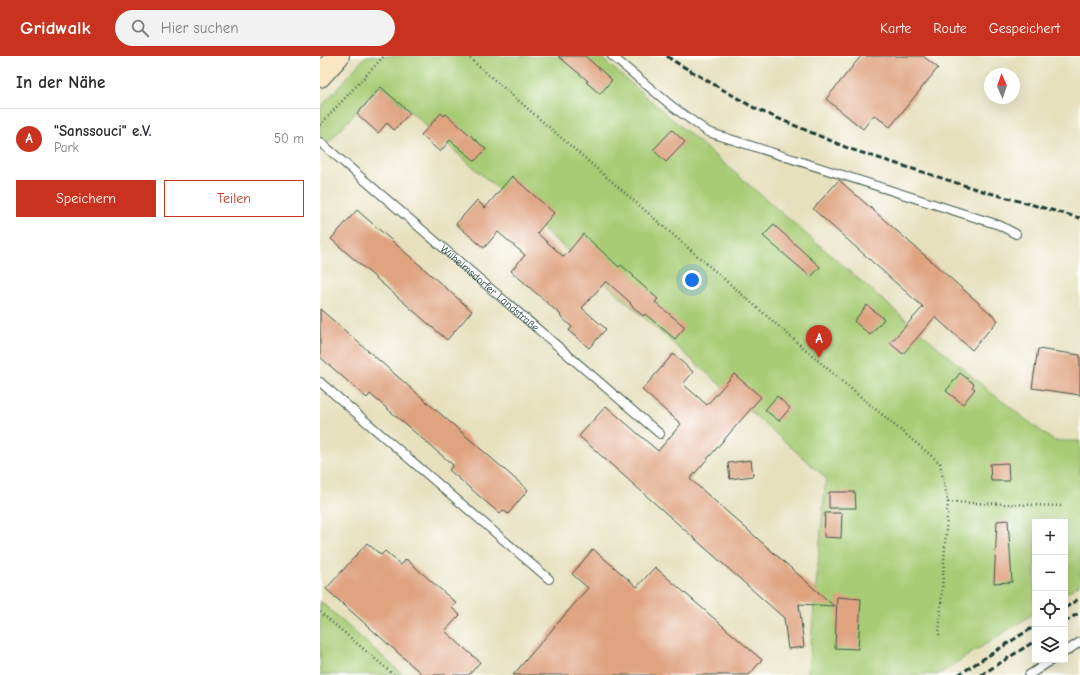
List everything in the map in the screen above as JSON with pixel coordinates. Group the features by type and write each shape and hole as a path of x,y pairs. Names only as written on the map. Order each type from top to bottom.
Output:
{"main road":[{"path":"320,76 338,56"}],"lane":[{"path":"612,56 673,107 708,132 999,225 1016,234"},
{"name":"Wilhelmsdorfer Landstraße","path":"320,142 660,434"},
{"path":"320,382 549,578"},
{"path":"1068,650 1080,642"},
{"path":"1029,675 1047,663"}],"path":[{"path":"320,125 384,56"},
{"path":"467,56 844,383 940,463 948,502 939,635"},
{"path":"948,502 1061,506"},
{"path":"320,612 394,675"}],"green space":[{"path":"366,56 599,56 989,391 1054,441 1080,441 1080,584 1068,592 1068,519 1032,519 1032,615 937,675 805,675 808,673 826,478 380,85 320,152 320,108"},
{"path":"320,601 403,675 320,675"}],"building":[{"path":"558,56 585,56 612,80 600,94 586,82 588,81"},
{"path":"861,56 923,56 938,68 890,127 874,115 863,129 826,99"},
{"path":"381,87 410,113 394,130 387,123 378,133 357,114"},
{"path":"441,113 444,116 446,114 486,149 475,161 450,140 440,152 421,135"},
{"path":"672,130 685,142 666,162 653,150"},
{"path":"512,176 554,213 537,233 564,257 583,234 619,267 621,265 634,276 633,277 658,299 655,302 685,327 675,339 645,314 643,316 606,281 582,308 606,329 589,348 569,331 572,327 560,316 561,315 511,271 525,255 498,232 484,248 456,224 477,200 485,208"},
{"path":"839,180 998,320 972,350 935,317 903,354 890,343 923,307 813,209"},
{"path":"357,210 472,311 447,340 331,239"},
{"path":"774,225 820,267 811,277 763,236"},
{"path":"867,305 884,319 870,335 854,321"},
{"path":"320,309 528,490 508,514 503,510 500,514 449,470 453,465 370,394 367,398 320,357"},
{"path":"1038,349 1080,355 1080,395 1032,388"},
{"path":"673,354 693,372 683,384 707,405 734,374 761,397 690,479 834,606 799,604 804,647 788,649 784,618 579,436 606,406 658,451 681,424 642,390"},
{"path":"960,373 974,384 972,387 975,389 963,404 946,391"},
{"path":"777,396 790,408 779,421 765,410"},
{"path":"751,460 753,476 730,479 728,463"},
{"path":"1008,463 1009,481 991,481 990,464"},
{"path":"829,492 855,492 856,508 829,508"},
{"path":"825,513 842,513 841,538 824,537"},
{"path":"1008,520 1012,582 994,583 997,521"},
{"path":"367,543 381,555 385,551 401,565 406,559 456,603 452,608 460,615 445,631 480,662 469,675 423,675 326,589"},
{"path":"593,549 637,587 655,567 762,660 749,675 513,675 588,588 572,574"},
{"path":"837,597 861,599 858,649 835,648"}],"railway":[{"path":"667,56 756,109 850,149 979,190 1080,218"},
{"path":"1068,606 1080,598"},
{"path":"1068,620 1080,612"},
{"path":"958,675 1033,627"},
{"path":"981,675 1032,643"}],"place":[{"name":"\"Sanssouci\" e.V.","path":"819,358"}]}
